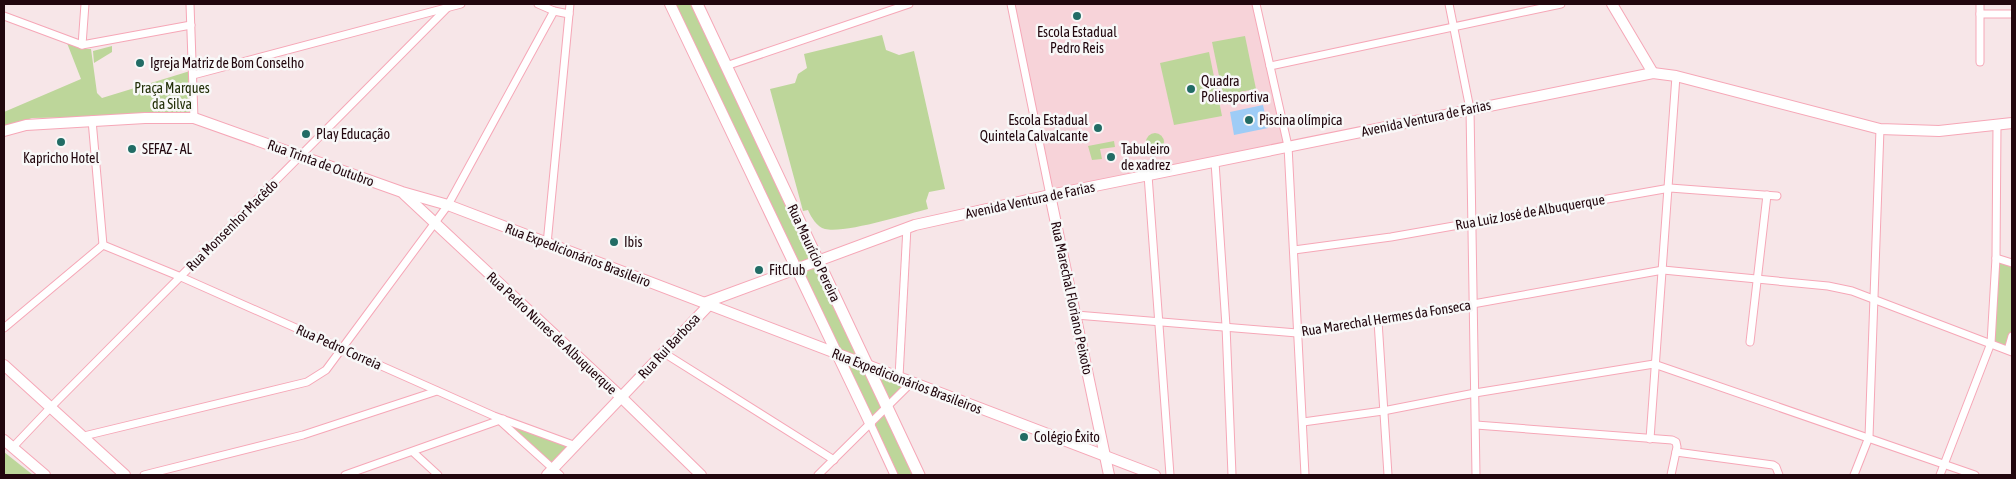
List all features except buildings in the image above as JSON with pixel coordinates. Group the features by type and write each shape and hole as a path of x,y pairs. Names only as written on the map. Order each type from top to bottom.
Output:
{"main road":[{"name":"Rua Maurício Pereira","path":"697,4 816,260 919,475"}],"street":[{"path":"82,45 85,4"},
{"path":"4,132 26,125 92,120 194,118 194,75 190,4"},
{"path":"194,75 450,5 461,4"},
{"path":"538,4 554,11 569,14"},
{"path":"546,244 570,4"},
{"name":"Rua Maurício Pereira","path":"670,4 870,423"},
{"path":"726,66 909,4"},
{"name":"Rua Marechal Floriano Peixoto","path":"1010,4 1110,475"},
{"path":"1256,4 1288,146 1305,475"},
{"path":"1449,4 1470,109 1476,475"},
{"path":"1270,66 1561,4"},
{"path":"1612,4 1653,73"},
{"path":"1980,4 1980,62"},
{"name":"Rua Monsenhor Macêdo","path":"13,447 450,5"},
{"path":"84,436 307,382 326,370 436,224 554,11"},
{"path":"1980,14 2012,14"},
{"path":"4,16 82,45 191,25"},
{"name":"Avenida Ventura de Farias","path":"706,304 816,260 906,227 1050,195 1653,73 1676,76 1880,129 1939,131 2012,123"},
{"path":"1650,439 1654,364 1670,188 1676,76"},
{"name":"Rua Trinta de Outubro","path":"194,118 402,192 448,205"},
{"path":"4,328 103,245 92,120"},
{"path":"1940,475 1991,343 1996,258 1997,125"},
{"path":"1854,475 1869,437 1880,129"},
{"path":"1215,162 1226,326 1232,475"},
{"path":"1148,175 1170,475"},
{"name":"Rua Luiz José de Albuquerque","path":"1294,250 1391,237 1670,188 1777,196"},
{"name":"Rua Pedro Nunes de Albuquerque","path":"402,192 621,397 701,475"},
{"path":"1750,342 1767,195"},
{"name":"Rua Expedicionários Brasileiro","path":"448,205 706,304"},
{"path":"899,377 906,227"},
{"name":"Rua Pedro Correia","path":"103,245 181,277 499,418 576,446"},
{"path":"1996,258 2012,263"},
{"name":"Rua Marechal Hermes da Fonseca","path":"1076,315 1158,320 1297,333 1378,321 1663,270 1756,278 1828,286 1852,291 2010,351"},
{"path":"729,312 728,302 735,292"},
{"name":"Rua Rui Barbosa","path":"553,473 621,397 664,353 706,304"},
{"name":"Rua Expedicionários Brasileiros","path":"706,304 1155,475"},
{"path":"1378,321 1388,475"},
{"path":"2010,351 2012,336"},
{"path":"664,353 834,460"},
{"path":"4,364 125,475"},
{"path":"1303,422 1383,411 1475,393 1654,364 1975,475"},
{"path":"818,475 912,382"},
{"path":"144,475 303,435 388,409 437,391"},
{"path":"345,475 413,452 499,418 553,473"},
{"path":"870,423 894,475"},
{"path":"1476,425 1676,442 1676,452 1670,475"},
{"path":"4,440 45,475"},
{"path":"413,452 438,475"},
{"path":"1676,452 1772,465 1776,466 1779,475"}],"shaded area":[{"path":"1011,4 1256,4 1288,146 1050,195"}],"green space":[{"path":"670,4 697,4 866,364 912,382 887,407 919,475 894,475"},
{"path":"882,35 886,50 899,55 914,51 945,189 929,192 926,201 928,209 846,229 825,229 817,224 808,210 803,211 770,89 795,83 798,74 807,68 804,54"},
{"path":"1245,36 1256,89 1223,95 1212,42"},
{"name":"Praça Marques da Silva","path":"67,43 83,49 91,49 97,93 102,98 190,71 191,115 32,118 4,128 4,112 81,79"},
{"path":"112,46 112,52 94,63 93,51"},
{"name":"Quadra Poliesportiva","path":"1209,52 1222,116 1174,125 1160,63"},
{"path":"1155,133 1161,136 1164,142 1161,148 1155,151 1149,148 1146,142 1149,136"},
{"path":"1114,141 1115,147 1100,149 1102,159 1092,160 1088,146"},
{"path":"1996,258 2012,263 2012,336 2008,350 1991,343"},
{"path":"503,419 576,446 553,469"},
{"path":"4,452 33,475 4,475"}],"water":[{"name":"Piscina olímpica","path":"1263,105 1268,128 1234,135 1230,112"}],"place":[{"name":"Escola Estadual Pedro Reis","path":"1077,16"},
{"name":"Igreja Matriz de Bom Conselho","path":"140,63"},
{"name":"Quadra Poliesportiva","path":"1191,89"},
{"name":"Piscina olímpica","path":"1249,120"},
{"name":"Escola Estadual Quintela Calvalcante","path":"1098,128"},
{"name":"Play Educação","path":"306,134"},
{"name":"Kapricho Hotel","path":"61,142"},
{"name":"SEFAZ - AL","path":"132,149"},
{"name":"Tabuleiro de xadrez","path":"1111,157"},
{"name":"Ibis","path":"614,242"},
{"name":"FitClub","path":"759,270"},
{"name":"Colégio Êxito","path":"1024,437"}]}
